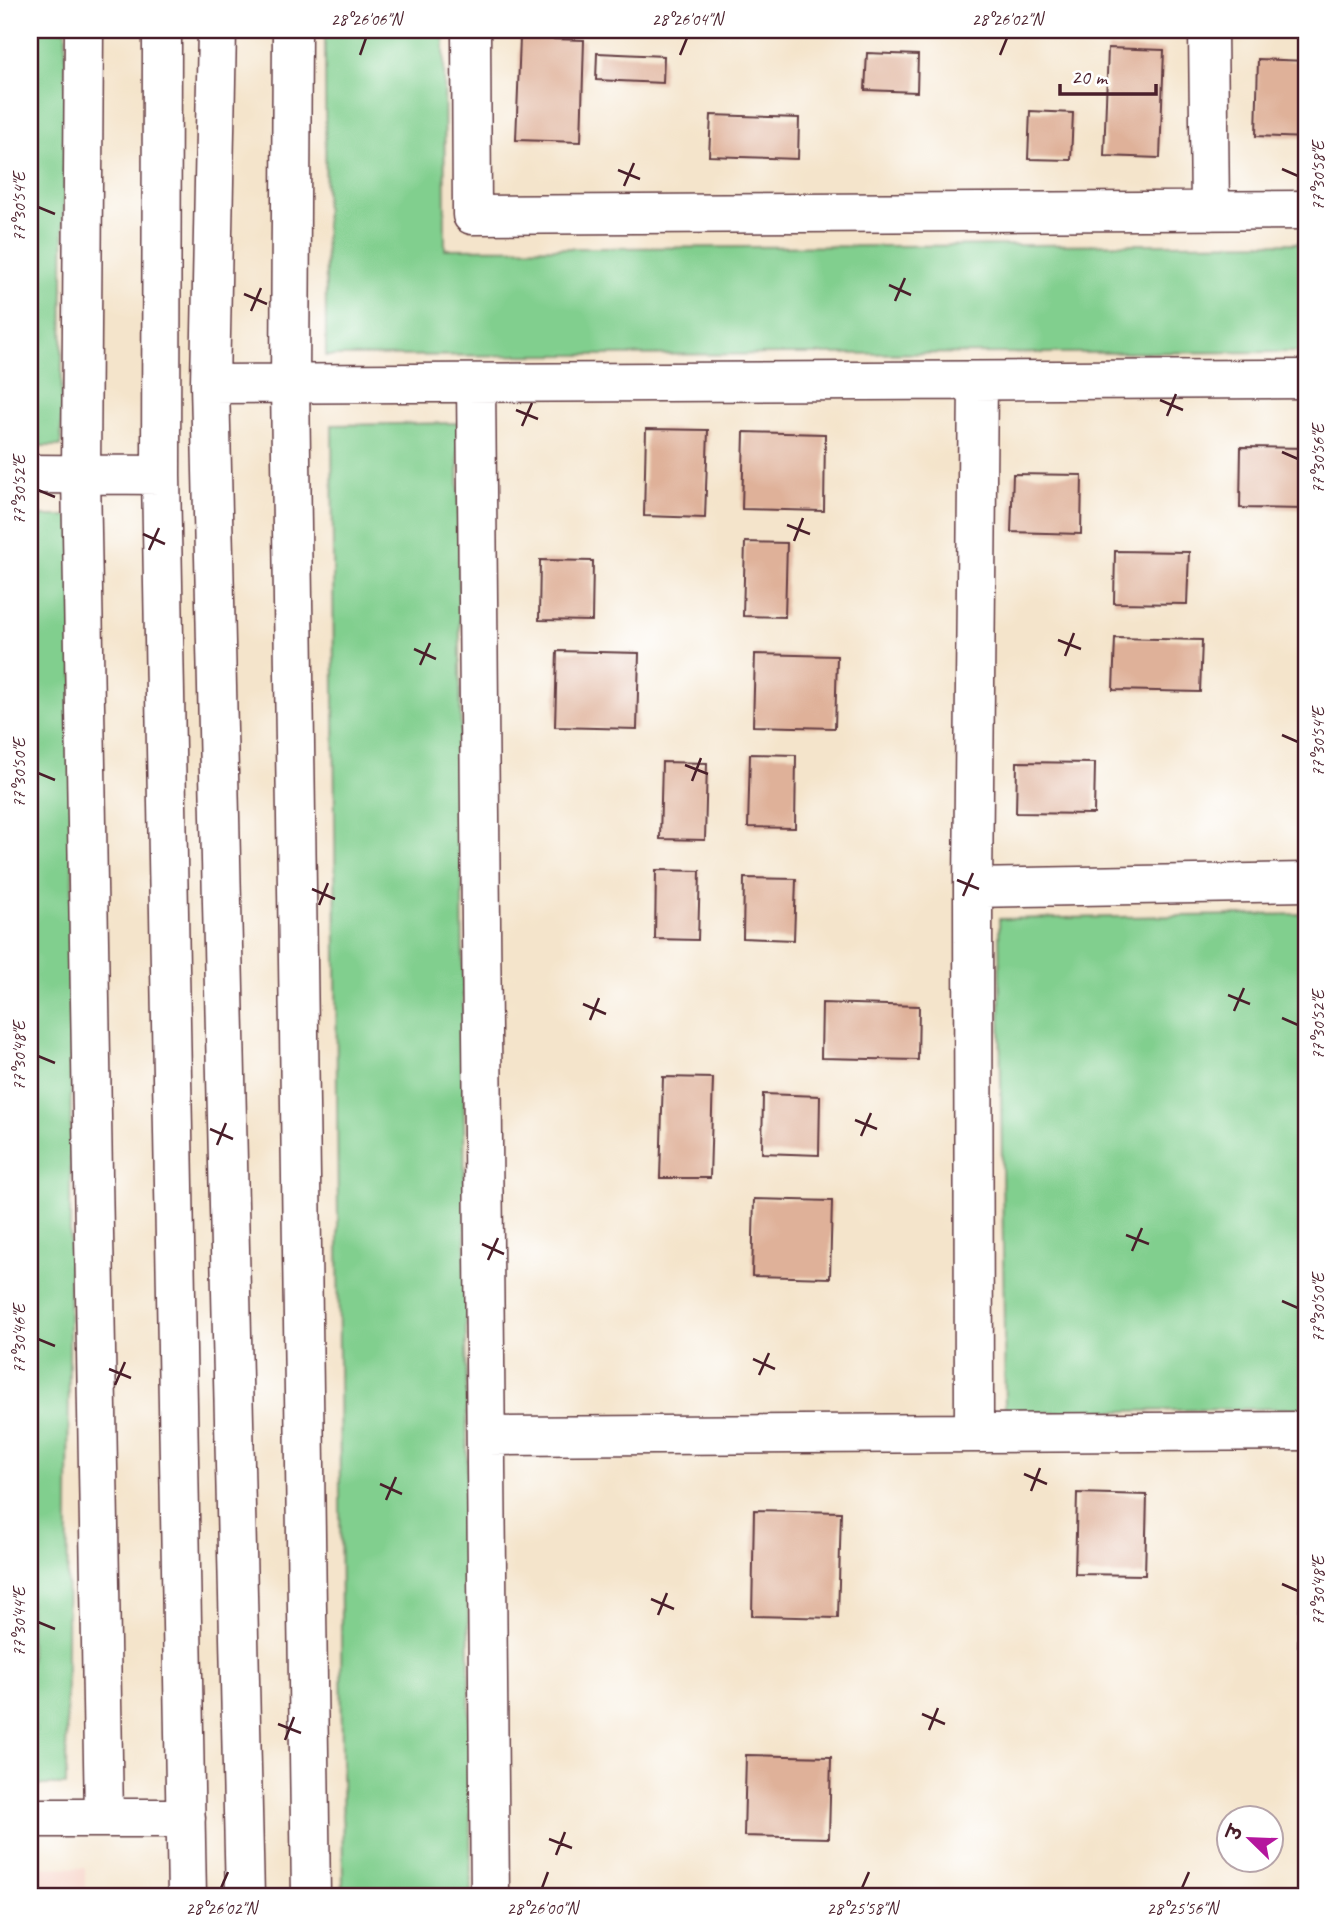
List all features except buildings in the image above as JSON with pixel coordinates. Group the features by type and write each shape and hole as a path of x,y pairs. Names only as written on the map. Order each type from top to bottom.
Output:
{"street":[{"path":"84,30 81,474 104,1818"},
{"path":"162,30 162,475 187,1897"},
{"path":"218,30 210,384 245,1897"},
{"path":"292,30 290,384 311,1897"},
{"path":"471,30 472,215 1307,210"},
{"path":"1208,30 1210,211"},
{"path":"210,384 1307,380"},
{"path":"974,1433 973,888 978,381"},
{"path":"476,383 490,1897"},
{"path":"30,474 162,475"},
{"path":"973,888 1307,883"},
{"path":"485,1436 1307,1431"},
{"path":"30,1818 186,1818"}],"shaded area":[{"path":"30,1867 85,1868 85,1897 30,1897"}],"green space":[{"path":"30,30 66,30 61,446 30,446"},
{"path":"325,30 444,30 445,249 1307,243 1307,352 326,356"},
{"path":"458,423 471,1897 343,1897 332,425"},
{"path":"30,516 75,516 66,1785 30,1785"},
{"path":"1307,914 1307,1408 1005,1413 999,919"}]}
